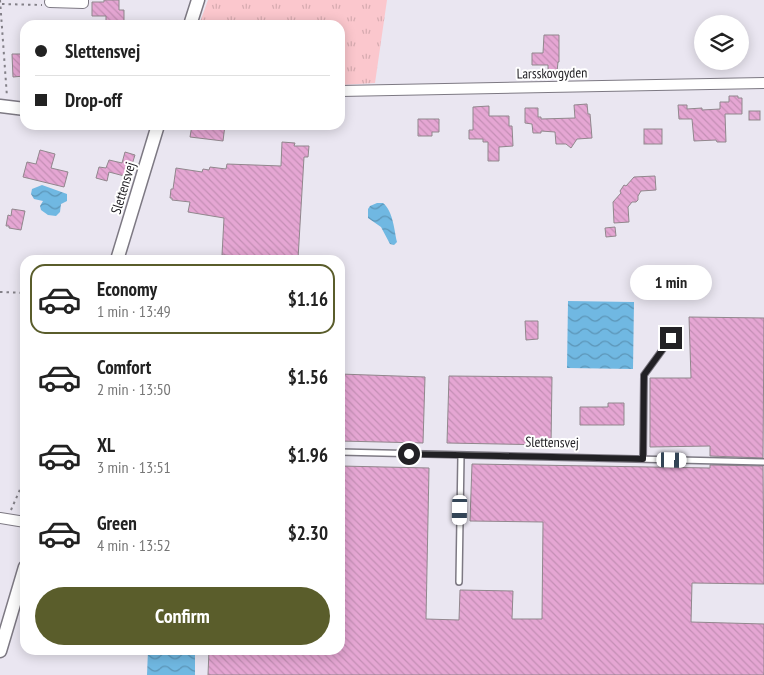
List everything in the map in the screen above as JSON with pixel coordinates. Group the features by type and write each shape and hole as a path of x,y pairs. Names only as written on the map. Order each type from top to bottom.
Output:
{"street":[{"path":"50,2 83,3 83,0"},
{"path":"192,20 198,0"},
{"name":"Larsskovgyden","path":"345,92 764,83"},
{"path":"4,106 20,108"},
{"name":"Slettensvej","path":"118,255 156,130"},
{"path":"3,518 20,521"},
{"path":"0,651 20,585"}],"lane":[{"path":"643,459 644,375 671,338"},
{"name":"Slettensvej","path":"345,452 764,462"},
{"path":"459,582 461,455"}],"path":[{"path":"0,0 4,106"},
{"path":"1,4 49,5 50,2"},
{"path":"0,292 20,293"},
{"path":"3,518 20,487"}],"green space":[{"path":"208,0 387,0 375,83 345,85 345,20 201,20"}],"water":[{"path":"42,185 67,194 67,201 61,204 60,212 56,216 48,215 41,210 40,206 43,201 34,199 31,194 32,189"},
{"path":"377,203 383,203 391,215 397,242 394,245 390,244 381,227 368,218 368,209"},
{"path":"568,301 634,302 633,369 567,368"},
{"path":"148,655 195,655 195,675 147,675"}],"building":[{"path":"104,0 119,0 119,10 124,10 124,20 106,20 106,16 92,16 92,2 104,2"},
{"path":"544,35 559,35 557,72 548,71 548,65 532,65 532,53 543,53"},
{"path":"12,54 20,54 20,76 13,77"},
{"path":"729,96 742,98 742,114 725,114 726,142 717,142 716,140 694,141 692,119 679,119 678,105 687,105 687,109 720,109 720,102 729,102"},
{"path":"587,104 588,114 590,114 592,138 577,139 571,148 566,144 556,144 555,132 541,131 541,133 533,133 532,124 525,123 525,108 538,108 538,117 541,117 541,119 575,118 574,105"},
{"path":"489,106 489,116 509,116 509,126 512,126 513,146 499,147 499,161 488,161 488,142 483,142 483,139 469,139 469,130 473,130 473,107"},
{"path":"749,111 760,111 760,120 749,120"},
{"path":"418,119 439,119 439,132 432,132 432,136 418,136"},
{"path":"644,129 662,129 662,144 644,144"},
{"path":"191,130 224,130 223,141 190,137"},
{"path":"282,142 295,143 294,146 309,146 308,157 304,157 298,255 222,255 224,218 188,212 190,202 172,200 170,198 176,168 202,172 203,169 209,170 210,167 226,169 227,164 281,166"},
{"path":"40,150 55,154 51,168 68,172 64,187 23,177 27,162 36,164"},
{"path":"125,152 135,155 128,177 109,172 107,181 96,178 99,167 106,168 109,160 122,163"},
{"path":"655,176 656,190 641,191 638,200 632,202 628,207 629,222 614,223 613,202 621,193 620,191 624,185 626,186 634,177"},
{"path":"12,209 25,211 21,230 6,226 8,215 11,216"},
{"path":"615,227 616,236 606,237 605,228"},
{"path":"689,317 764,318 763,458 710,456 710,446 650,447 650,378 691,378"},
{"path":"525,321 538,321 538,339 526,340"},
{"path":"345,374 425,377 423,443 345,441"},
{"path":"449,376 552,377 551,445 447,443"},
{"path":"608,403 624,403 624,425 580,425 580,407 608,407"},
{"path":"472,464 710,468 710,465 763,466 764,584 692,583 691,622 764,624 764,675 208,675 209,655 345,655 345,466 429,468 426,619 459,620 460,590 513,591 512,619 542,619 543,522 470,521"}],"route":[{"path":"409,454 643,459 644,375 671,338"}]}
